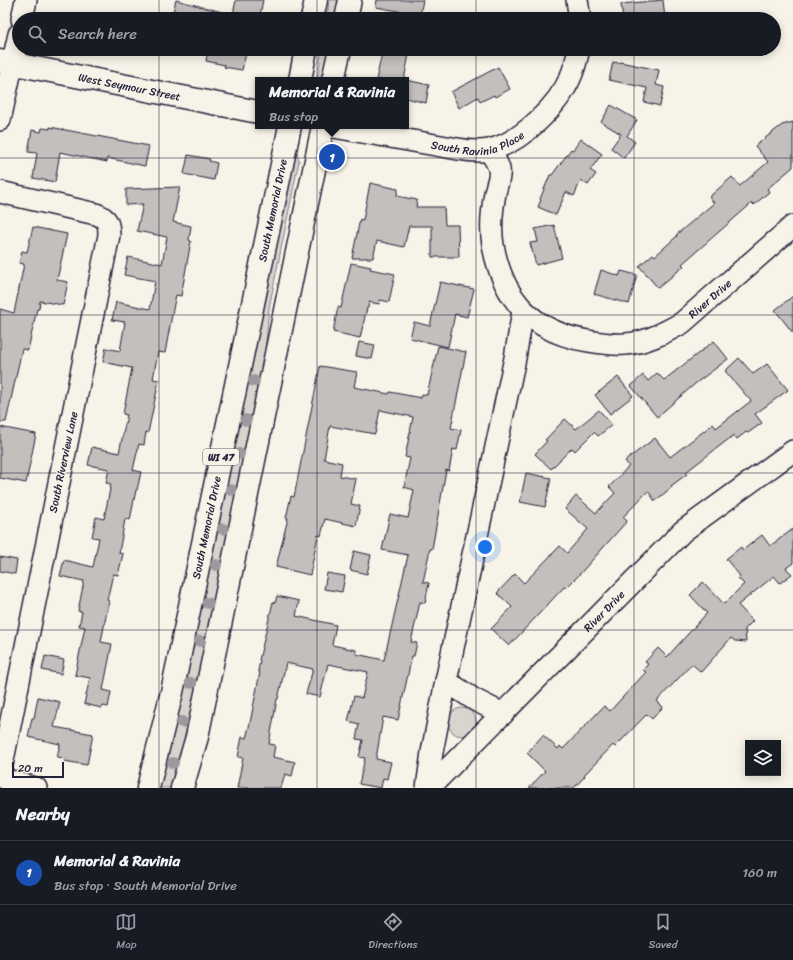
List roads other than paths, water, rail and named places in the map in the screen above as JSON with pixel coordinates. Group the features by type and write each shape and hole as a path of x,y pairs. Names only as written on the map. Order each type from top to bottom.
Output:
{"main road":[{"path":"313,12 316,0"},
{"path":"347,12 350,0"},
{"path":"301,77 305,56"},
{"path":"334,77 338,56"},
{"name":"West Seymour Street","path":"6,63 255,111"},
{"name":"South Memorial Drive","path":"148,788 173,684 289,129"},
{"name":"WI 47","path":"182,788 198,730 322,129"}],"street":[{"path":"23,12 26,0"},
{"path":"577,0 579,12"},
{"path":"0,120 6,63 12,50"},
{"name":"South Ravinia Place","path":"345,129 474,152 490,150 506,144 519,136 532,126 555,102 571,77 577,56"},
{"name":"River Drive","path":"490,150 500,170 493,204 493,244 497,260 508,289 515,302 523,311 542,325 573,338 607,344 624,344 654,337 682,323 793,226"},
{"name":"South Riverview Lane","path":"0,192 96,214 104,217 108,222 109,227 108,242 0,770 2,776 7,780 36,788"},
{"name":"River Drive","path":"428,788 432,752 446,681 514,365 523,311"},
{"name":"River Drive","path":"428,788 684,531 793,451"},
{"path":"446,681 475,700 503,714"}],"place":[{"name":"Memorial & Ravinia","path":"332,157"}]}
